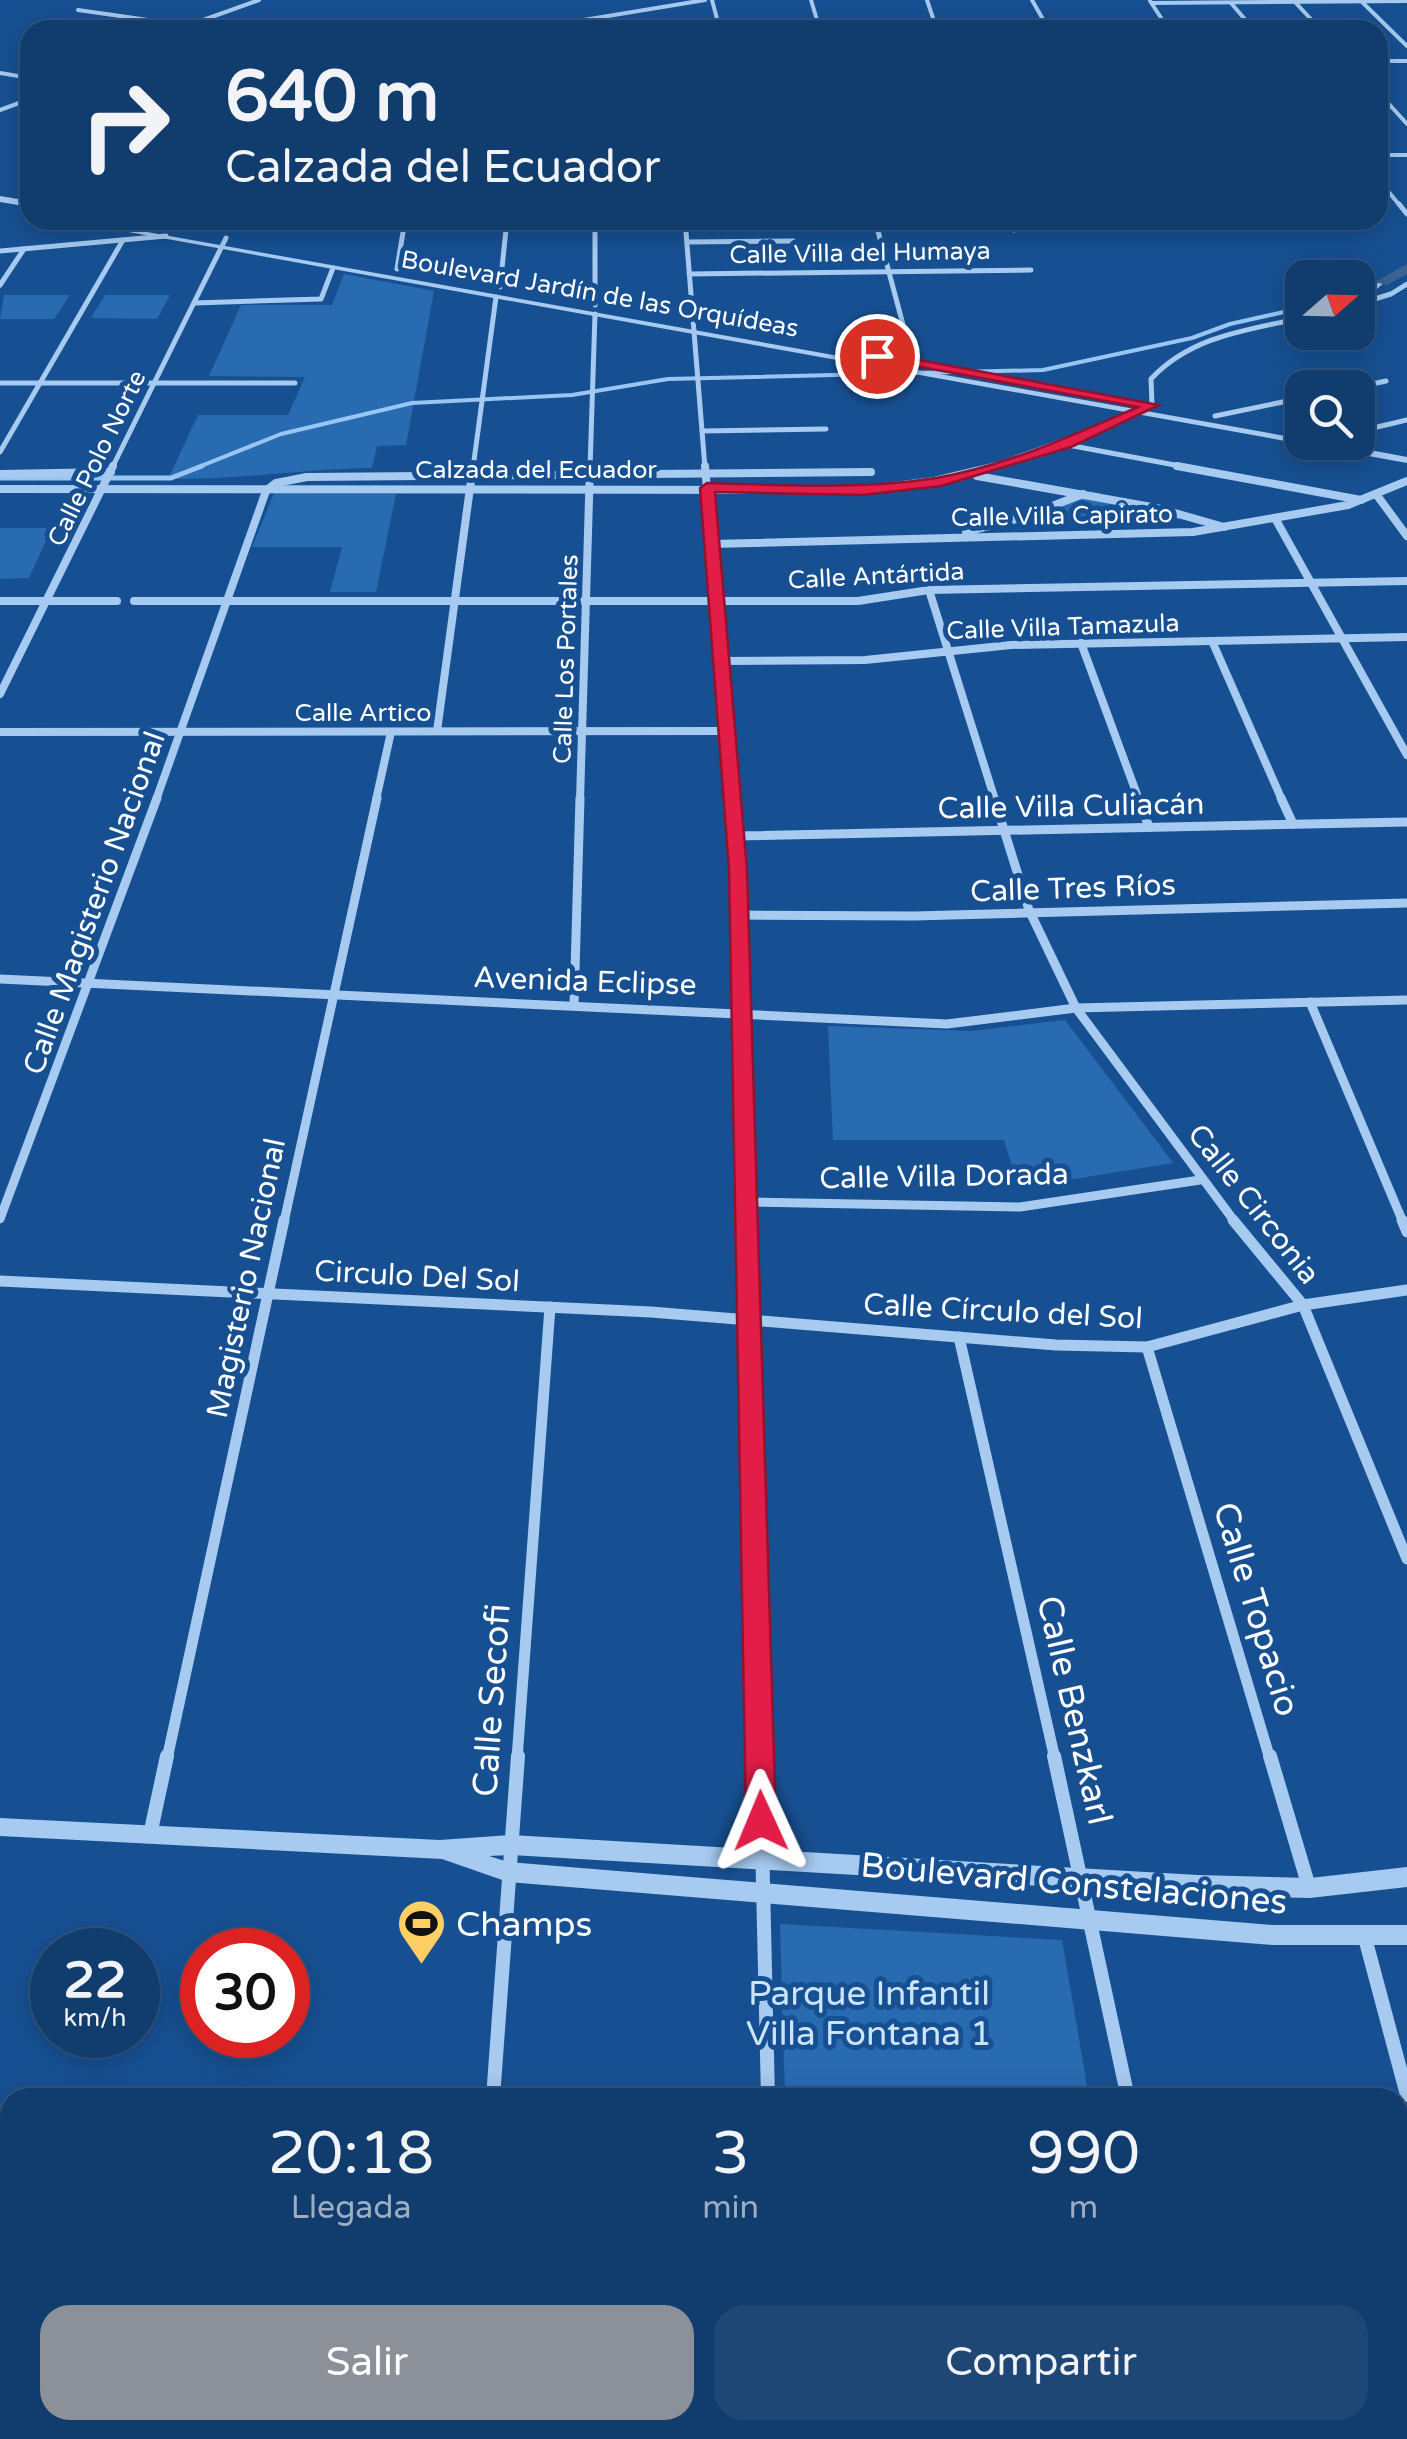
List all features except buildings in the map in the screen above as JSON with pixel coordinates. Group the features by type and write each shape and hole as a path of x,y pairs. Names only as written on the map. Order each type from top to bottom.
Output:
{"street":[{"path":"204,20 259,0"},
{"path":"585,20 708,0"},
{"path":"1294,1 1312,20"},
{"path":"1361,1 1381,20"},
{"path":"1150,2 1407,1"},
{"path":"1231,3 1245,20"},
{"path":"78,10 146,20"},
{"path":"1388,27 1407,46"},
{"path":"1391,30 1407,30"},
{"path":"1388,104 1407,124"},
{"path":"1388,192 1407,214"},
{"name":"Boulevard Jardín de las Orquídeas","path":"128,230 398,269 498,292"},
{"name":"Boulevard Jardín de las Orquídeas","path":"164,230 333,268 498,292 1285,428"},
{"path":"398,269 403,230"},
{"path":"437,732 506,230"},
{"name":"Calle Los Portales","path":"574,1006 595,230"},
{"path":"686,230 740,916 768,2088"},
{"path":"877,230 913,362"},
{"path":"0,251 166,236"},
{"path":"0,452 124,240"},
{"path":"687,242 793,241"},
{"name":"Calle Polo Norte","path":"0,694 223,243"},
{"path":"0,285 24,249"},
{"path":"194,303 321,299 333,268"},
{"name":"Calle Villa del Humaya","path":"689,274 1032,270"},
{"path":"1375,299 1407,284"},
{"path":"1152,405 1151,379 1169,358 1203,343 1285,322"},
{"name":"Boulevard Jardín de las Orquídeas","path":"694,327 884,368 1285,439"},
{"path":"1375,383 1386,381"},
{"path":"0,383 295,384"},
{"path":"1215,416 1285,402"},
{"name":"Calzada del Ecuador","path":"0,489 862,490 914,486 971,474 1066,444 1152,405"},
{"path":"1375,428 1407,420"},
{"path":"702,431 826,429"},
{"path":"1375,443 1407,449"},
{"path":"1066,444 1362,500"},
{"name":"Boulevard Jardín de las Orquídeas","path":"1375,454 1407,460"},
{"path":"0,474 112,472"},
{"name":"Calzada del Ecuador","path":"266,491 276,483 307,477 871,472"},
{"path":"971,474 1157,508 1228,528"},
{"name":"Calle Villa Capirato","path":"712,544 1193,532 1276,520 1362,500 1407,481"},
{"path":"228,602 266,491"},
{"path":"944,537 1024,516 1084,494"},
{"path":"1376,494 1407,536"},
{"path":"1276,520 1407,755"},
{"name":"Calle Antártida","path":"134,602 858,600 929,590 1407,581"},
{"name":"Calle Circonia","path":"929,590 1030,910 1076,1008 1200,1180 1304,1305 1407,1559"},
{"path":"0,601 116,601"},
{"name":"Calle Magisterio Nacional","path":"0,1220 91,983 228,602"},
{"name":"Calle Villa Tamazula","path":"721,661 865,660 948,648 1081,643 1407,637"},
{"path":"1212,641 1293,824"},
{"path":"1081,643 1149,827"},
{"name":"Calle Artico","path":"0,732 727,732"},
{"name":"Magisterio Nacional","path":"150,1834 391,732"},
{"name":"Calle Villa Culiacán","path":"736,836 1407,822"},
{"name":"Calle Tres Ríos","path":"740,916 914,916 1407,903"},
{"name":"Avenida Eclipse","path":"0,979 947,1024 1076,1008 1407,1000"},
{"path":"1310,1002 1407,1232"},
{"name":"Calle Villa Dorada","path":"746,1202 1020,1206 1200,1180"},
{"name":"Circulo Del Sol","path":"0,1281 651,1312"},
{"name":"Calle Círculo del Sol","path":"651,1312 959,1337 1147,1347 1304,1305 1407,1290"},
{"name":"Calle Secofi","path":"494,2088 550,1308"},
{"name":"Calle Benzkarl","path":"959,1337 1126,2088"},
{"name":"Calle Topacio","path":"1147,1347 1310,1888"},
{"name":"Boulevard Constelaciones","path":"0,1828 440,1850 511,1845 1082,1879 1310,1888 1407,1877"},
{"name":"Boulevard Constelaciones","path":"440,1850 508,1872 1273,1936 1407,1935"},
{"path":"1365,1938 1405,2088"}],"green space":[{"path":"344,274 434,291 406,445 377,446 372,468 168,479 198,415 288,415 305,377 209,376 241,305 332,305"},
{"path":"4,295 70,295 54,319 0,319"},
{"path":"105,295 170,295 157,319 91,318"},
{"path":"1091,491 1198,519 989,523 1043,510"},
{"path":"274,493 396,494 376,592 330,592 342,547 252,547"},
{"path":"0,528 52,528 29,578 0,579"},
{"path":"1065,1020 1173,1163 1019,1188 1004,1140 833,1140 828,1026 972,1031"},
{"name":"Parque Infantil Villa Fontana 1","path":"780,1924 1062,1940 1087,2088 785,2088"}],"waterway":[{"path":"1382,282 1407,268"},
{"path":"1375,288 1382,282"},
{"path":"196,468 281,434 412,403 572,395 668,379 1043,370 1192,338 1230,324 1285,312"},
{"path":"0,478 171,478 202,466"}],"place":[{"name":"Champs","path":"421,1966"}],"route":[{"path":"761,1821 738,870 707,488 862,490 941,481 1066,444 1152,405 877,356"}]}
